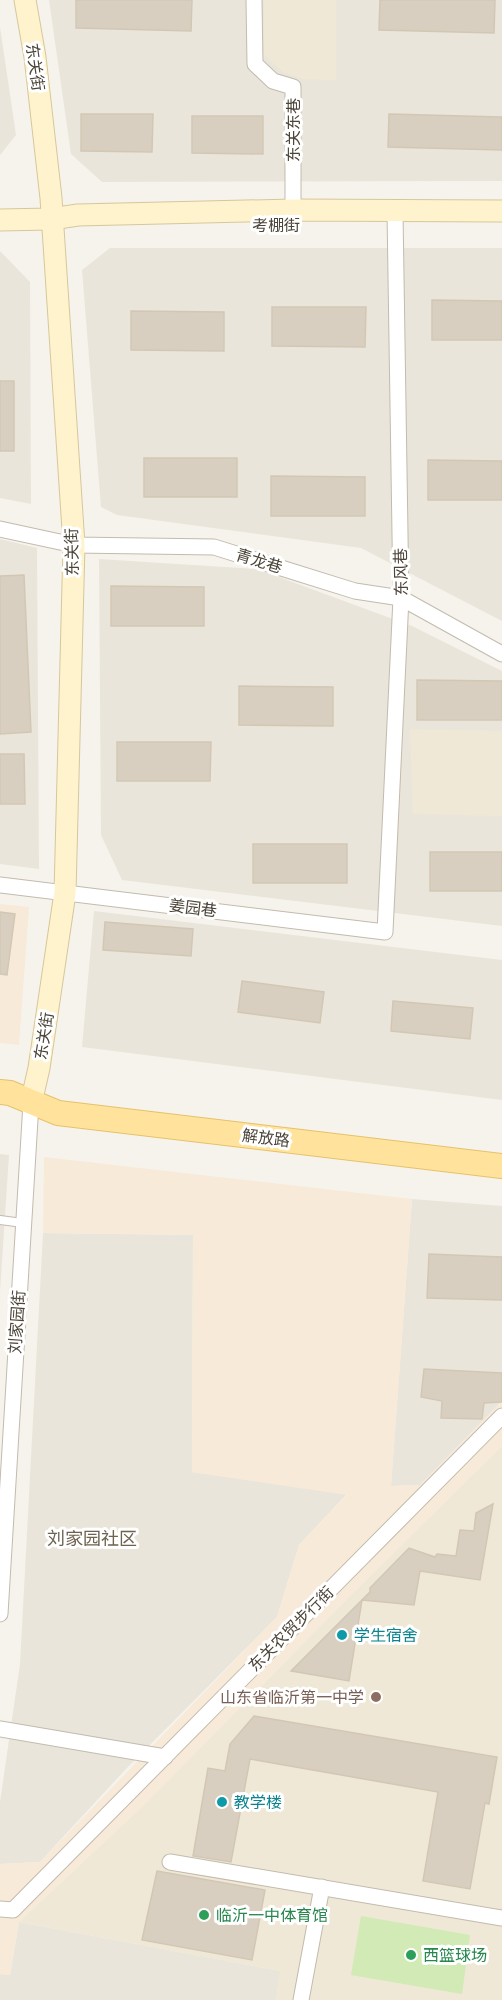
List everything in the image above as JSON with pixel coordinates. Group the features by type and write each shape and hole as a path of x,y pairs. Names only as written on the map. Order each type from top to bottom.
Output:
{"main road":[{"name":"解放路","path":"0,1092 10,1093 58,1113 502,1166"},
{"name":"解放路","path":"0,1106 9,1107 59,1098 502,1150"}],"street":[{"name":"东关街","path":"25,0 35,57 51,219 74,545 66,893 39,1068 31,1103"},
{"name":"东关东巷","path":"254,0 255,64 273,81 293,87 293,210"},
{"name":"考棚街","path":"0,220 51,219 78,215 293,210 502,224"},
{"name":"考棚街","path":"51,219 79,226 395,218 502,212"},
{"name":"东风巷","path":"386,932 401,598 395,218"},
{"name":"青龙巷","path":"0,529 74,545 214,547 355,591 401,598 502,654"},
{"name":"姜园巷","path":"0,885 386,932"},
{"name":"刘家园街","path":"0,1614 31,1103"},
{"name":"东关农贸步行街","path":"0,1909 13,1910 502,1416"},
{"path":"0,1729 165,1757"},
{"path":"171,1862 502,1918"},
{"path":"301,2000 322,1887"}],"lane":[{"path":"0,1220 23,1223"}],"shaded area":[{"path":"49,0 502,0 502,181 102,182 71,154"},
{"path":"264,0 336,0 336,80 303,79 283,72 264,55"},
{"path":"0,27 16,135 0,155"},
{"path":"110,248 502,248 502,621 361,548 117,515 101,507 82,270"},
{"path":"0,251 30,282 31,504 0,498"},
{"path":"0,539 37,548 39,869 0,864"},
{"path":"99,559 257,569 412,626 502,671 502,926 122,880 101,835"},
{"path":"410,729 502,731 502,816 413,814"},
{"path":"0,904 29,907 19,1045 0,1043"},
{"path":"94,911 502,960 502,1100 82,1047"},
{"path":"0,1154 9,1155 0,1292"},
{"path":"44,1157 412,1199 391,1486 420,1485 502,1401 502,1446 145,1804 19,1922 10,1975 0,1974 0,1864 40,1862 277,1617 299,1545 347,1495 192,1472 193,1235 43,1233"},
{"path":"412,1199 502,1206 502,1401 420,1485 391,1486"},
{"path":"43,1233 193,1235 192,1472 347,1494 299,1545 277,1617 125,1770 40,1862 0,1864 0,1802 20,1664"},
{"name":"山东省临沂第一中学","path":"502,1446 502,2000 276,2000 280,1971 19,1922 145,1804"},
{"path":"19,1922 281,1971 276,2000 0,2000 0,1974 10,1975"}],"green space":[{"name":"西篮球场","path":"361,1916 470,1935 462,1994 351,1975"}],"building":[{"path":"76,0 192,0 191,31 76,28"},
{"path":"380,0 495,0 494,33 379,30"},
{"path":"81,114 153,114 152,152 81,151"},
{"path":"389,114 502,117 502,150 388,147"},
{"path":"192,116 263,116 263,154 192,153"},
{"path":"432,300 502,301 502,340 432,340"},
{"path":"272,307 366,307 365,347 272,346"},
{"path":"131,311 224,312 224,351 131,350"},
{"path":"0,381 14,381 14,451 0,451"},
{"path":"144,458 237,458 237,497 144,497"},
{"path":"428,460 502,461 502,500 428,500"},
{"path":"271,476 365,477 365,516 271,516"},
{"path":"24,575 31,732 0,734 0,576"},
{"path":"111,586 204,587 204,626 111,626"},
{"path":"417,680 502,681 502,720 417,720"},
{"path":"239,686 333,687 333,726 239,725"},
{"path":"117,742 211,742 210,781 117,781"},
{"path":"0,754 24,754 25,804 0,804"},
{"path":"253,844 347,844 347,883 253,883"},
{"path":"430,852 502,852 502,891 430,891"},
{"path":"0,912 15,914 7,975 0,974"},
{"path":"105,922 193,929 191,956 103,950"},
{"path":"242,981 324,992 320,1023 238,1012"},
{"path":"393,1001 473,1008 470,1039 391,1031"},
{"path":"429,1254 502,1257 502,1300 427,1298"},
{"path":"424,1369 502,1373 502,1402 484,1403 482,1419 441,1418 442,1401 421,1397"},
{"path":"493,1504 480,1580 420,1571 414,1605 362,1600 370,1592 370,1588 409,1548 435,1557 437,1554 456,1556 460,1530 474,1531 476,1513"},
{"path":"362,1600 349,1681 291,1671"},
{"name":"教学楼","path":"254,1716 497,1757 489,1804 485,1803 470,1889 423,1881 438,1792 250,1759 231,1862 193,1856 208,1768 225,1771 230,1744"},
{"name":"临沂一中体育馆","path":"157,1871 265,1890 252,1960 142,1940"}],"place":[{"name":"学生宿舍","path":"342,1635"},
{"name":"山东省临沂第一中学","path":"376,1697"},
{"name":"教学楼","path":"222,1802"},
{"name":"临沂一中体育馆","path":"204,1915"},
{"name":"西篮球场","path":"411,1955"}],"district":[{"name":"刘家园社区","path":"92,1539"}]}
